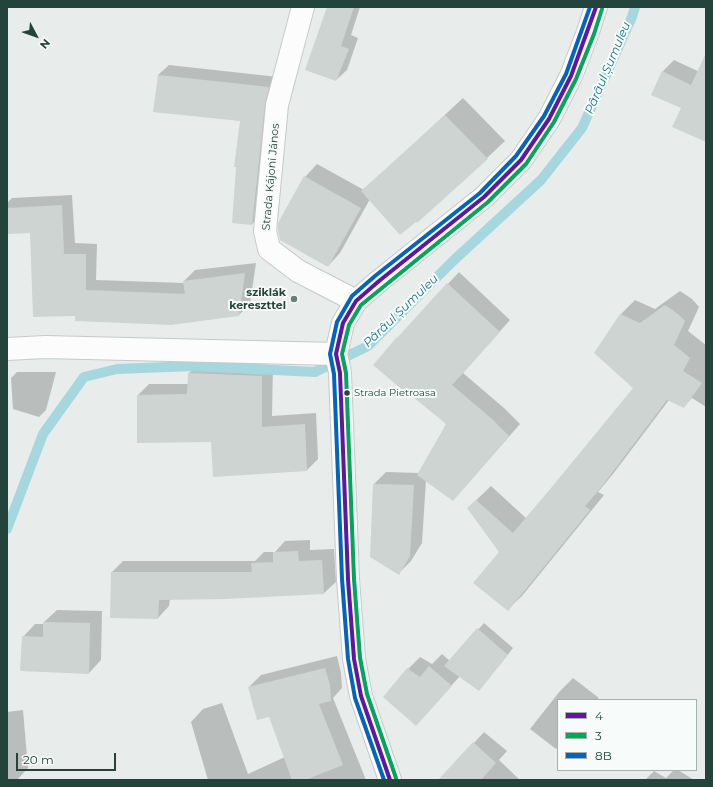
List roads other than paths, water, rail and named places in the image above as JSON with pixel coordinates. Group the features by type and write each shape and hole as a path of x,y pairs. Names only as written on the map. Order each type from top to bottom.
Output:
{"street":[{"name":"Strada Kájoni János","path":"303,7 277,106 264,231 269,249 298,272 356,301"},
{"path":"390,780 361,696 354,659 348,579 338,363 343,323 356,301 484,197 521,160 549,119 571,76 596,7"},
{"path":"7,349 45,347 338,363"}],"waterway":[{"name":"Pârâul Șumuleu","path":"7,529 43,434 84,377 117,369 194,366 315,372 368,346 453,261 541,180 582,128 632,17 635,7"}],"place":[{"name":"sziklák kereszttel","path":"294,299"},
{"name":"Strada Pietroasa","path":"347,393"}]}
